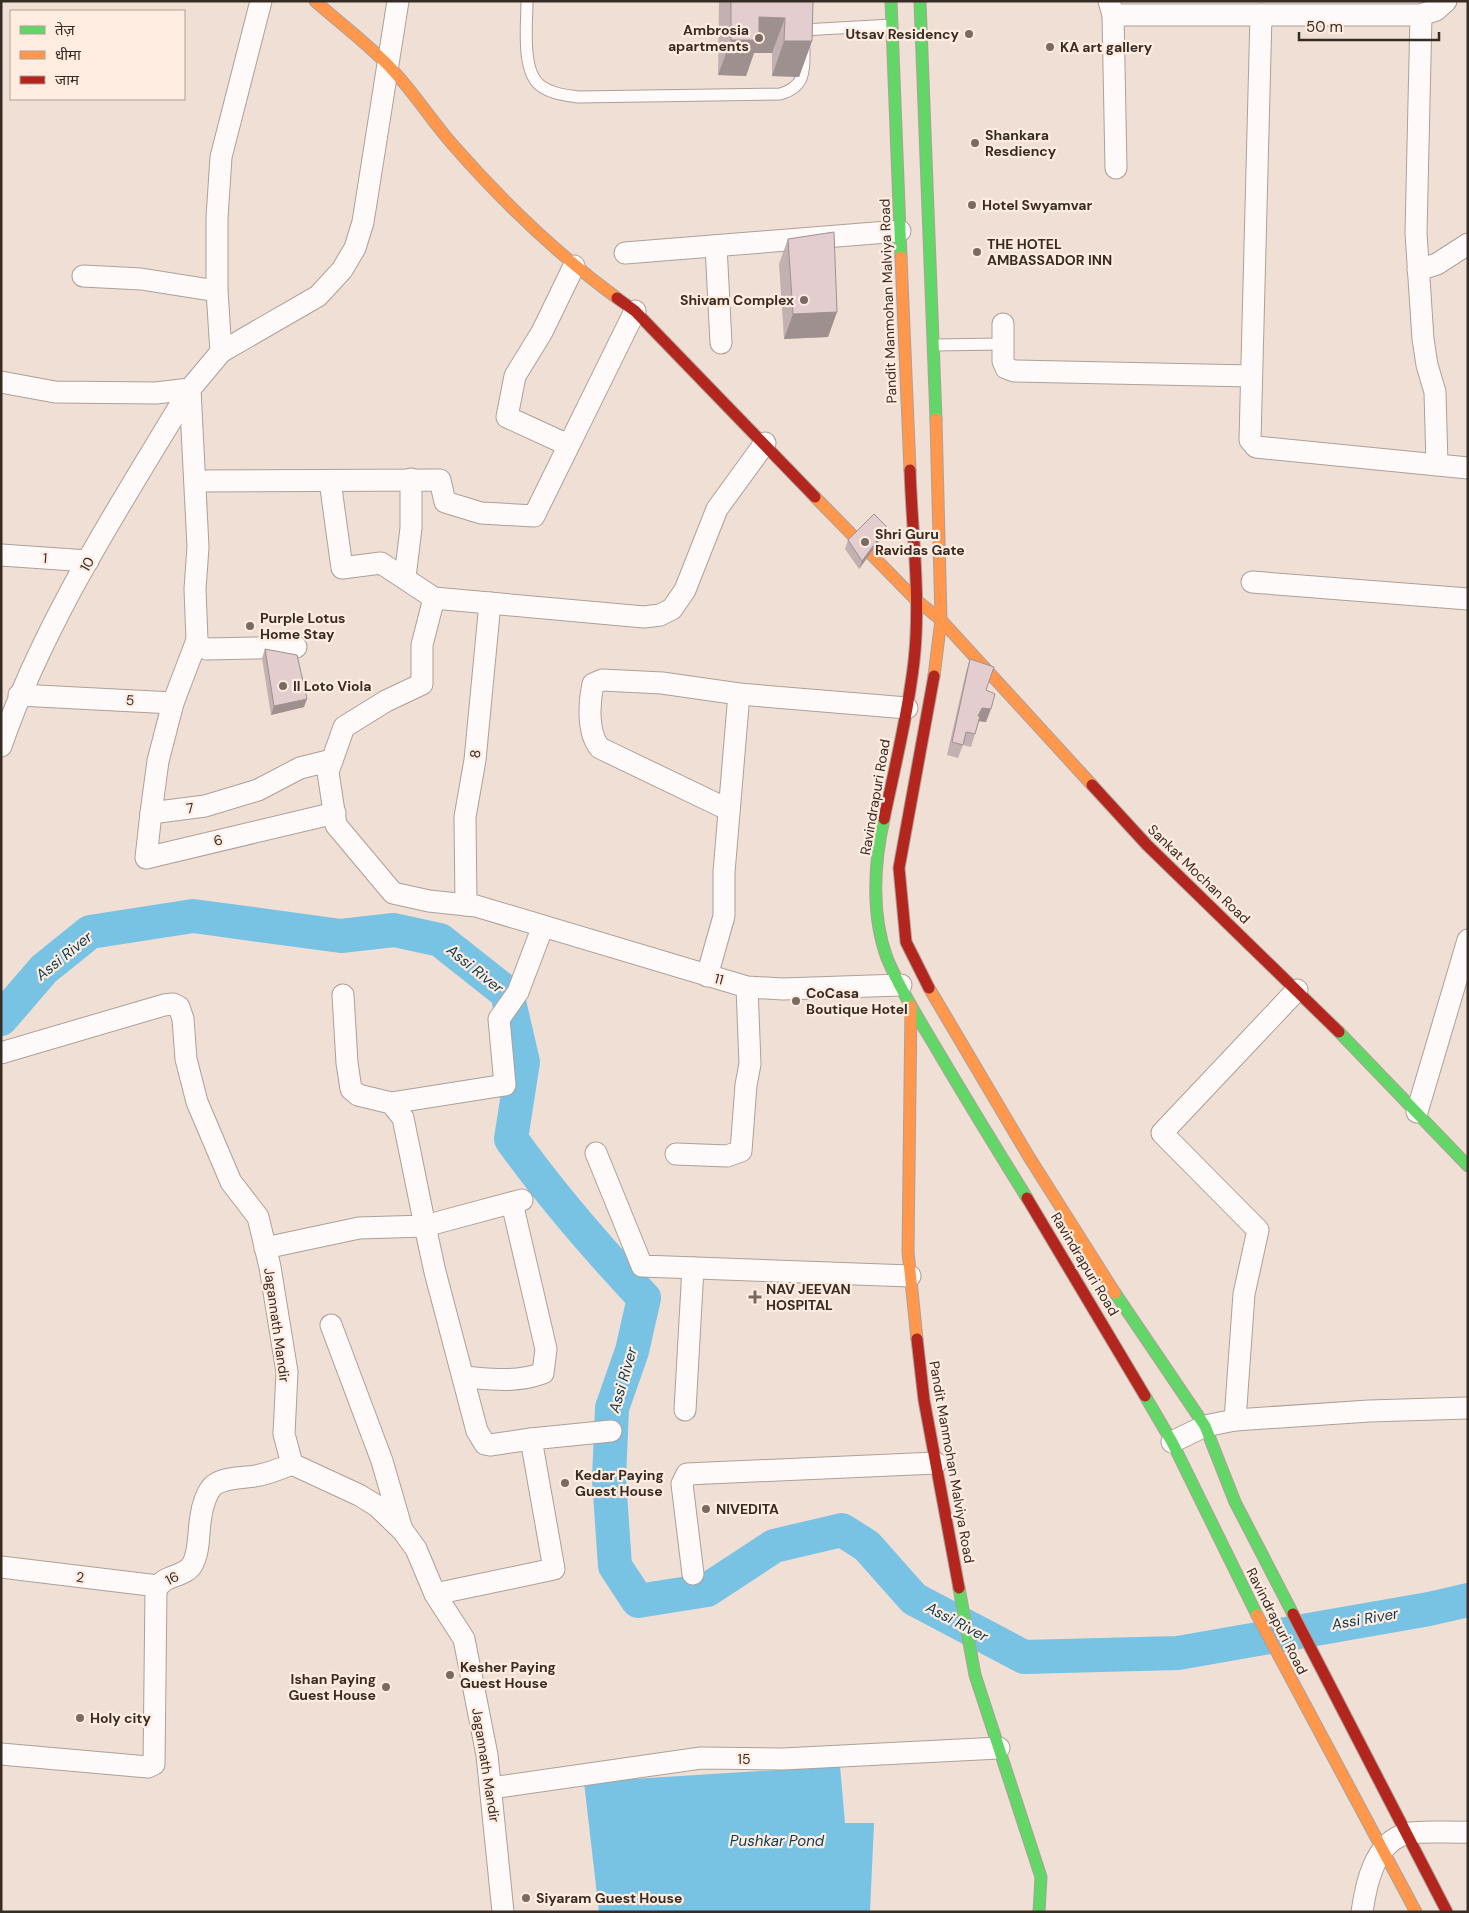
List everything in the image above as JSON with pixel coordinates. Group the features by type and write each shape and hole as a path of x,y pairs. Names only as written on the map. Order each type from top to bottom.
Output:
{"main road":[{"name":"Sankat Mochan Road","path":"315,1 386,63 415,94 452,144 574,266 635,311 915,599 941,620 1147,845 1364,1056 1468,1166"},
{"name":"Pandit Manmohan Malviya Road","path":"891,1 915,599"},
{"name":"Ravindrapuri Road","path":"920,1 934,345 941,620 931,695 899,868 906,942 917,967 1029,1156 1137,1327 1204,1426 1234,1502 1447,1912"},
{"name":"Ravindrapuri Road","path":"915,599 914,659 907,708 879,841 876,888 879,921 887,956 911,1006 1172,1442 1260,1622 1416,1912"},
{"name":"Pandit Manmohan Malviya Road","path":"911,1006 908,1252 924,1400 975,1675 1041,1877 1039,1912"}],"street":[{"path":"261,1 221,157 217,218 217,291 221,352 318,296 346,263 355,248 363,222 386,63 398,1"},
{"path":"1116,168 1111,8 1261,15 1421,15 1436,10 1446,1"},
{"path":"1261,15 1250,440 1256,447 1468,468"},
{"path":"1421,15 1416,233 1423,339 1427,364 1435,392 1437,465"},
{"path":"625,253 900,231"},
{"path":"1418,270 1437,264 1468,244"},
{"path":"716,246 721,343"},
{"path":"568,445 507,417 515,376 542,332 574,266"},
{"path":"84,276 141,279 217,291"},
{"path":"196,481 440,480 445,502 481,512 534,516 635,311"},
{"path":"1003,334 1003,361 1006,368 1014,371 1251,376"},
{"name":"10","path":"1,746 19,695 88,561 190,390 221,352"},
{"path":"1,382 55,392 156,393 190,390 198,547 195,627 197,640 200,646 208,649 296,647"},
{"path":"330,481 342,568 381,564 405,577 434,598 644,617 660,615 672,609 685,590 717,509 765,443"},
{"path":"405,577 411,528 411,479"},
{"name":"1","path":"1,555 88,561"},
{"path":"1252,582 1468,599"},
{"name":"11","path":"434,598 422,644 422,684 386,701 344,727 328,772 336,825 393,893 429,901 466,905 747,987 783,989 901,985"},
{"name":"8","path":"466,905 465,818 475,760 490,604"},
{"path":"152,813 158,760 173,703 197,640"},
{"path":"729,810 600,748 594,741 591,732 591,694 593,684 602,680 662,683 739,694 907,708"},
{"path":"708,976 724,916 724,872 739,694"},
{"name":"5","path":"19,695 173,703"},
{"name":"7","path":"152,813 214,804 258,790 300,768 332,760"},
{"name":"6","path":"152,813 146,858 335,813"},
{"path":"344,995 347,1062 351,1089 358,1095 391,1103 505,1084 499,1019 518,992 543,926"},
{"path":"1416,1112 1468,940"},
{"path":"676,1154 727,1156 741,1151 746,1085 750,1064 747,987"},
{"path":"1235,1420 1244,1294 1258,1230 1162,1133 1297,990"},
{"name":"Jagannath Mandir","path":"1,1052 164,1005 173,1004 178,1007 183,1019 186,1059 197,1102 231,1182 258,1217 287,1372 284,1434 292,1464 359,1495 377,1506 402,1530 416,1549 436,1594 464,1639 487,1755 503,1912"},
{"path":"391,1103 403,1118 435,1272 477,1431 484,1444 611,1431"},
{"path":"596,1153 642,1266 910,1276"},
{"path":"265,1248 359,1228 426,1226 517,1201 546,1349 543,1373 528,1379 509,1380 462,1377"},
{"path":"685,1410 693,1268"},
{"path":"331,1325 382,1461 402,1530"},
{"path":"1172,1442 1204,1426 1235,1420 1368,1411 1468,1408"},
{"path":"436,1594 554,1569 531,1439"},
{"path":"693,1574 682,1484 687,1474 936,1463"},
{"name":"16","path":"1,1754 148,1767 154,1764 156,1760 156,1591 158,1586 167,1578 184,1572 191,1566 194,1560 201,1514 210,1490 215,1484 264,1474 292,1464"},
{"name":"2","path":"1,1567 158,1586"},
{"name":"15","path":"491,1788 701,1758 783,1759 999,1748"},
{"path":"1362,1912 1365,1891 1382,1849 1405,1834 1468,1832"}],"lane":[{"path":"527,1 527,61 531,74 540,86 556,94 578,97 780,94 791,91 800,83 804,68 803,25 892,25"},
{"path":"934,345 1003,334"}],"water":[{"name":"Pushkar Pond","path":"840,1766 845,1823 874,1823 870,1912 599,1912 584,1782"}],"building":[{"path":"731,1 813,1 812,41 784,41 785,18 759,17 759,40 731,40"},
{"path":"834,232 837,312 793,314 788,239"},
{"name":"Shri Guru Ravidas Gate","path":"874,514 887,527 862,561 848,540"},
{"name":"Il Loto Viola","path":"265,649 297,655 307,699 274,706"},
{"path":"970,659 994,667 986,690 995,694 991,709 982,708 978,716 980,716 975,734 966,732 963,745 952,742"}],"waterway":[{"name":"Assi River","path":"1,1019 44,969 90,932 193,916 341,936 394,930 440,940 507,993 523,1062 511,1139 574,1220 644,1298 632,1351 612,1408 609,1479 615,1566 638,1601 707,1590 774,1546 842,1530 867,1546 914,1599 1024,1657 1178,1653 1429,1609 1468,1600"}],"traffic: fast":[{"path":"891,1 901,257"},
{"path":"920,1 936,419"},
{"path":"884,819 876,871 876,906 878,924 887,958 916,1015 1027,1198"},
{"path":"1339,1032 1468,1166"},
{"path":"1115,1293 1205,1426 1235,1502 1293,1614"},
{"path":"1145,1396 1172,1442 1257,1615"},
{"path":"959,1588 975,1675 1041,1877 1039,1912"}],"traffic: slow":[{"path":"315,1 386,63 453,145 531,226 617,298"},
{"path":"901,257 910,470"},
{"path":"934,676 941,620 936,419"},
{"path":"815,497 915,599 941,620 1092,785"},
{"path":"929,988 1029,1157 1115,1293"},
{"path":"911,1006 908,1252 917,1339"},
{"path":"1257,1615 1416,1912"}],"traffic: jam":[{"path":"617,298 635,311 815,497"},
{"path":"884,819 908,701 916,637 917,613 910,470"},
{"path":"929,988 906,942 899,868 934,676"},
{"path":"1092,785 1147,845 1339,1032"},
{"path":"1027,1198 1145,1396"},
{"path":"917,1339 924,1400 959,1588"},
{"path":"1293,1614 1447,1912"}],"place":[{"name":"Utsav Residency","path":"969,34"},
{"name":"Ambrosia apartments","path":"759,38"},
{"name":"KA art gallery","path":"1050,47"},
{"name":"Shankara Resdiency","path":"975,143"},
{"name":"Hotel Swyamvar","path":"972,205"},
{"name":"THE HOTEL AMBASSADOR INN","path":"977,252"},
{"name":"Shivam Complex","path":"804,300"},
{"name":"Shri Guru Ravidas Gate","path":"865,542"},
{"name":"Purple Lotus Home Stay","path":"250,626"},
{"name":"Il Loto Viola","path":"283,686"},
{"name":"CoCasa Boutique Hotel","path":"796,1001"},
{"name":"NAV JEEVAN HOSPITAL","path":"755,1297"},
{"name":"Kedar Paying Guest House","path":"565,1483"},
{"name":"NIVEDITA","path":"706,1509"},
{"name":"Kesher Paying Guest House","path":"450,1675"},
{"name":"Ishan Paying Guest House","path":"386,1687"},
{"name":"Holy city","path":"80,1718"},
{"name":"Siyaram Guest House","path":"526,1898"}]}
